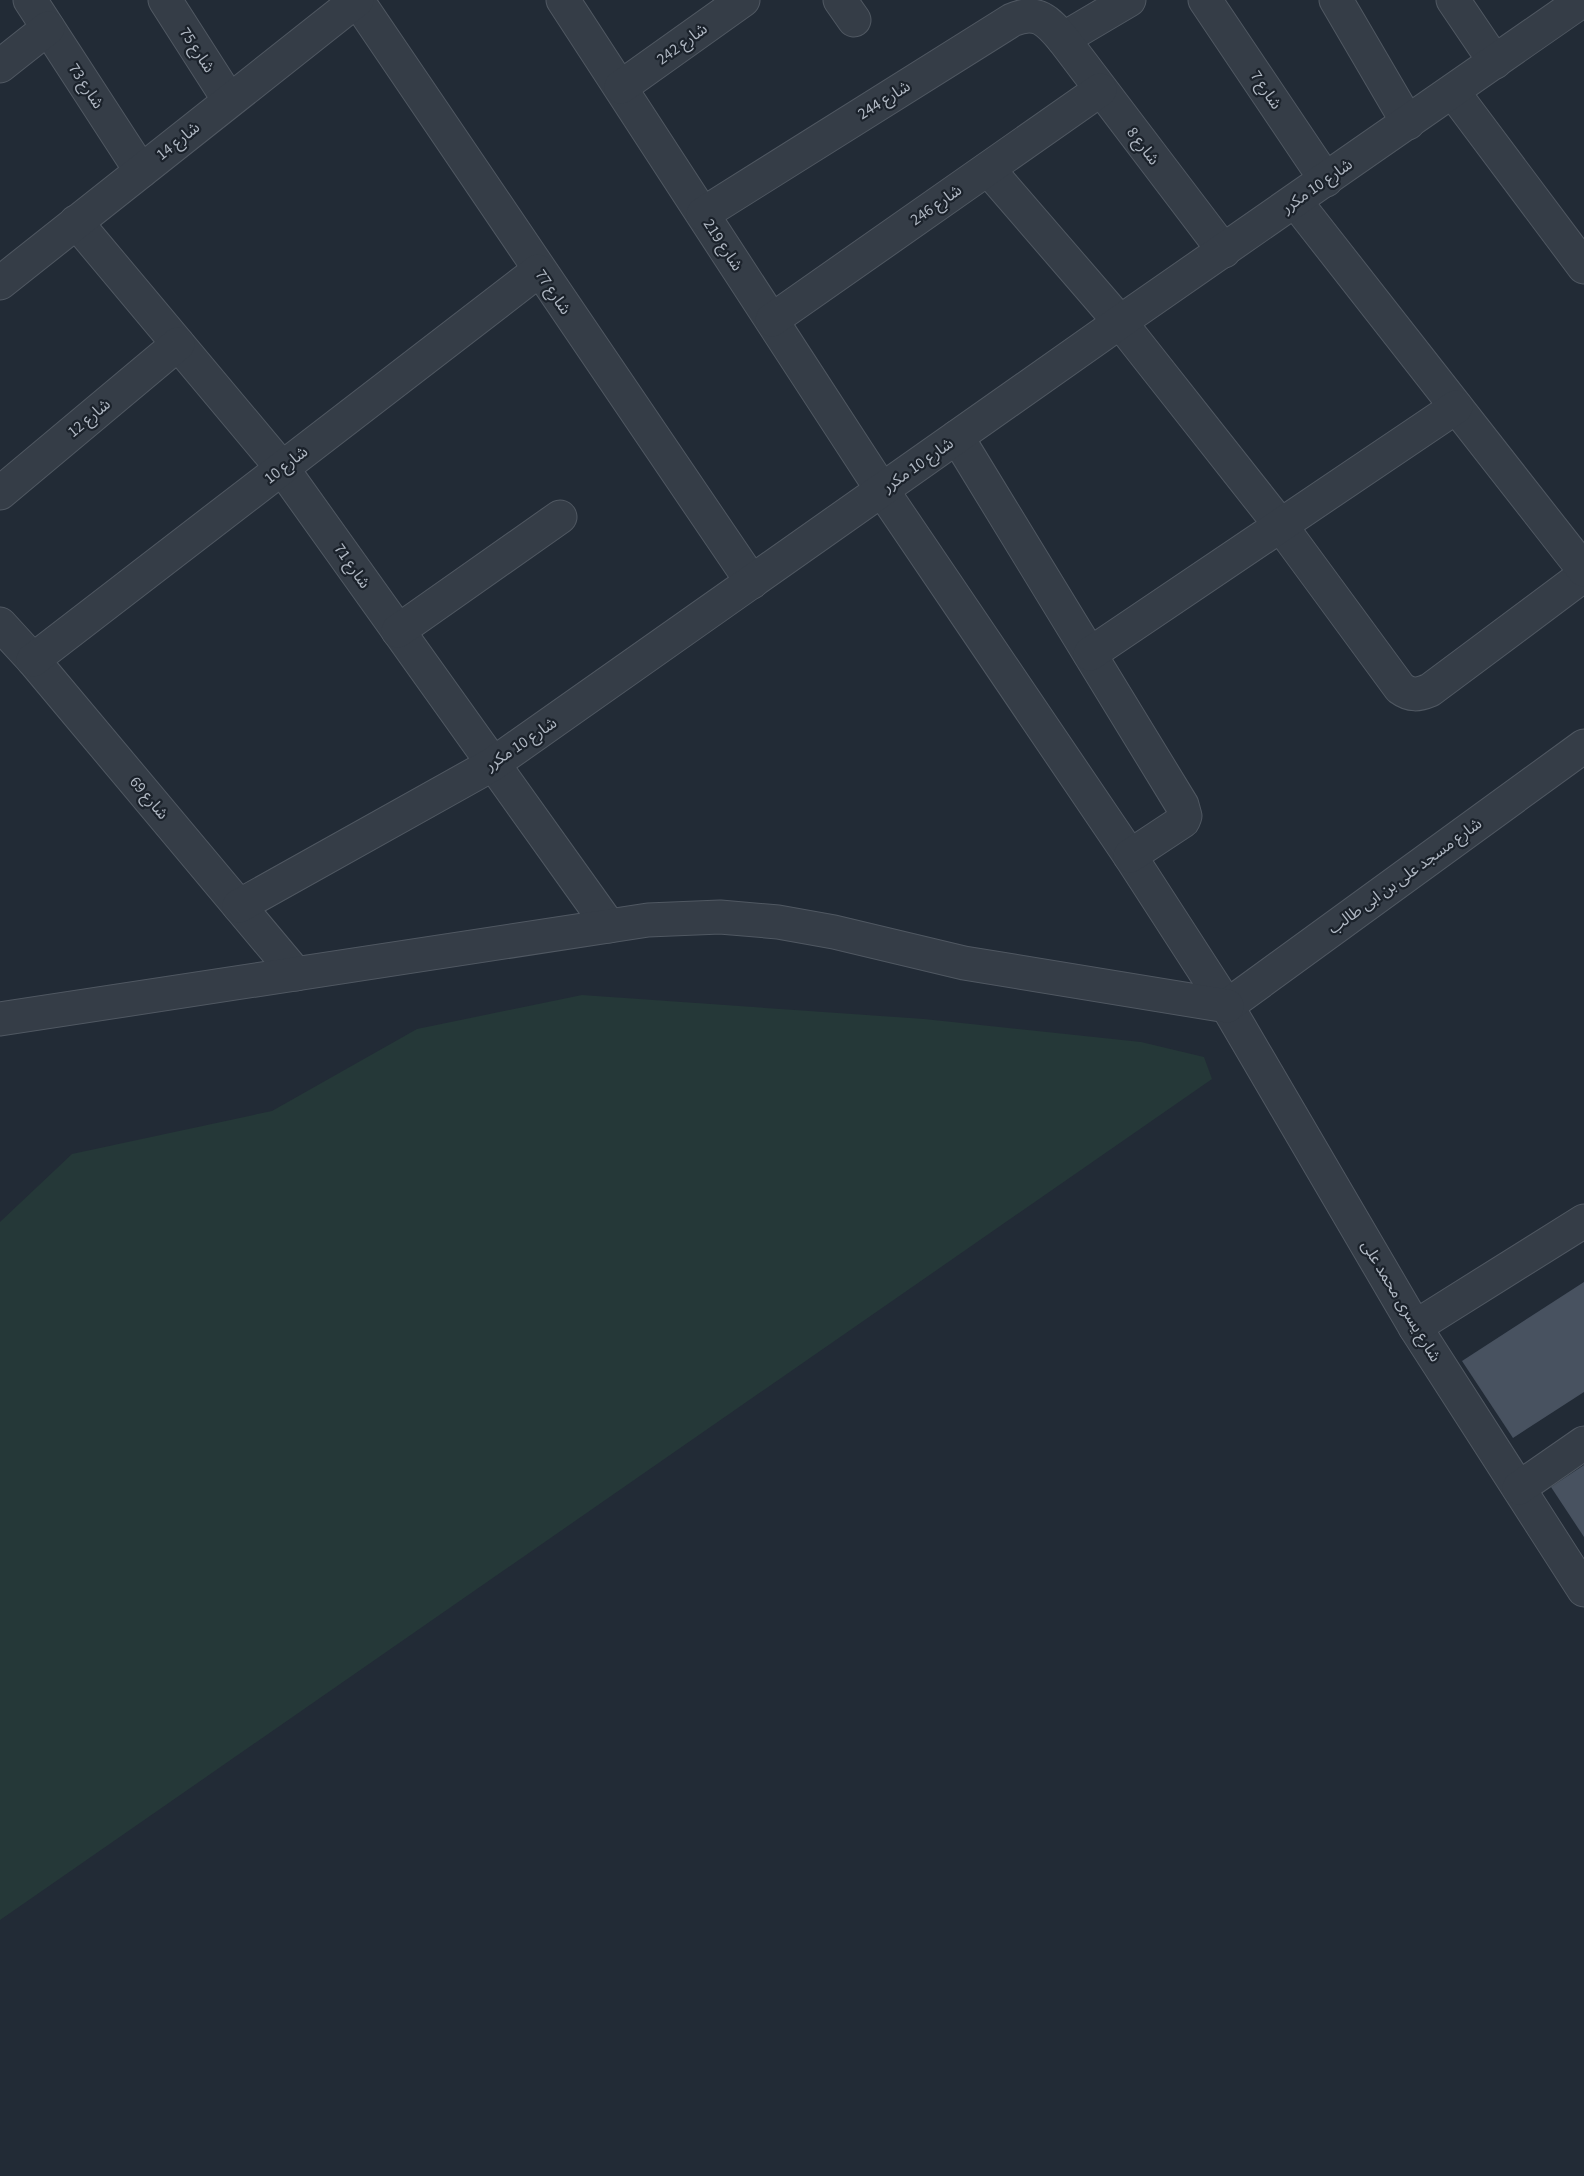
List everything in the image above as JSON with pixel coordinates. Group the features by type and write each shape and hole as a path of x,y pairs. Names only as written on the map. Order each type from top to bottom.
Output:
{"street":[{"name":"شارع 73","path":"30,0 141,171"},
{"name":"شارع 75","path":"165,0 229,100"},
{"name":"شارع 14","path":"0,283 357,0"},
{"name":"شارع 77","path":"357,0 538,271 752,582"},
{"name":"شارع 219","path":"563,0 882,490 1130,856"},
{"name":"شارع 242","path":"621,87 743,0"},
{"path":"1064,39 1129,0"},
{"name":"شارع 7","path":"1205,0 1326,180"},
{"path":"1336,0 1408,123"},
{"path":"1453,0 1495,62"},
{"name":"شارع 10 مكرر","path":"239,906 493,765 1120,322 1583,0"},
{"name":"شارع 244","path":"703,214 1012,20 1023,15 1036,15 1047,20 1064,39"},
{"path":"0,66 48,28"},
{"name":"شارع 8","path":"1064,39 1100,90 1224,251"},
{"name":"شارع 246","path":"772,320 1100,90"},
{"path":"1453,92 1584,267"},
{"path":"988,169 1120,322 1281,526 1400,688 1409,694 1420,694 1430,690 1584,575"},
{"path":"1295,201 1584,570"},
{"name":"شارع 71","path":"76,222 282,468 609,926"},
{"name":"شارع 10","path":"33,660 538,271"},
{"name":"شارع 12","path":"0,493 178,344"},
{"path":"1090,654 1456,407"},
{"path":"957,437 1184,811 1183,820 1130,856"},
{"path":"398,630 560,517"},
{"name":"شارع 69","path":"0,624 33,660 296,974"},
{"name":"شارع مسجد على بن ابى طالب","path":"1227,1006 1584,746"},
{"name":"شارع يسرى محمد على","path":"1130,856 1227,1006 1416,1327 1584,1590"},
{"path":"0,1019 648,920 720,917 778,922 834,932 964,963 1227,1006"},
{"path":"1416,1327 1584,1221"},
{"path":"1519,1488 1584,1443"}],"shaded area":[{"path":"582,995 924,1019 1141,1042 1204,1057 1212,1079 0,1920 0,1222 72,1154 272,1111 417,1029"}],"building":[{"path":"1584,1282 1584,1392 1513,1438 1462,1361"},
{"path":"1584,1465 1584,1537 1551,1487"}]}
